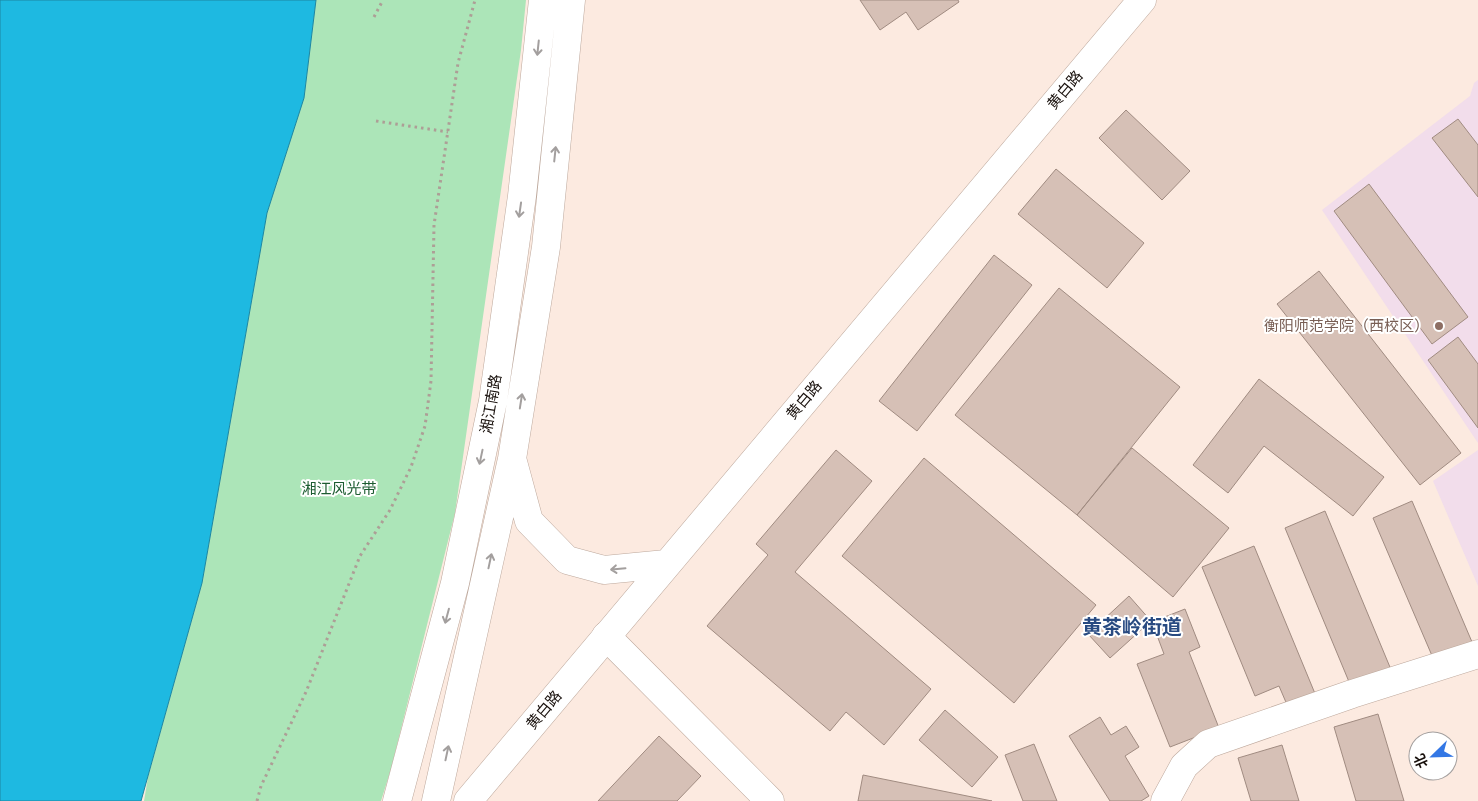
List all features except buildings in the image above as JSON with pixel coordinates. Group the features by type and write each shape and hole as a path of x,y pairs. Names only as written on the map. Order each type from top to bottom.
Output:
{"main road":[{"name":"湘江南路","path":"397,801 455,583 493,401 522,196 543,0"},
{"name":"湘江南路","path":"436,801 512,459 546,247 571,0"},
{"name":"黄白路","path":"468,801 1142,0"},
{"path":"512,459 529,520 567,560 604,570 666,564"},
{"path":"606,636 770,801"},
{"path":"1165,801 1184,766 1208,744 1352,694 1478,654"}],"path":[{"path":"374,17 383,0"},
{"path":"257,801 261,786 306,692 360,556 390,510 411,466 426,426 431,381 434,225 458,63 475,0"},
{"path":"376,121 448,132"}],"shaded area":[{"name":"衡阳师范学院（西校区）","path":"1478,80 1478,443 1322,210 1470,96 1474,83"},
{"path":"1478,450 1478,586 1433,481"}],"green space":[{"name":"湘江风光带","path":"316,0 526,0 521,50 455,513 391,769 381,801 144,801 148,777 202,583 267,213 304,98"}],"water":[{"path":"0,0 316,0 304,98 267,213 202,583 141,801 0,801"}],"place":[{"name":"衡阳师范学院（西校区）","path":"1439,326"}],"district":[{"name":"黄茶岭街道","path":"1132,627"}]}
